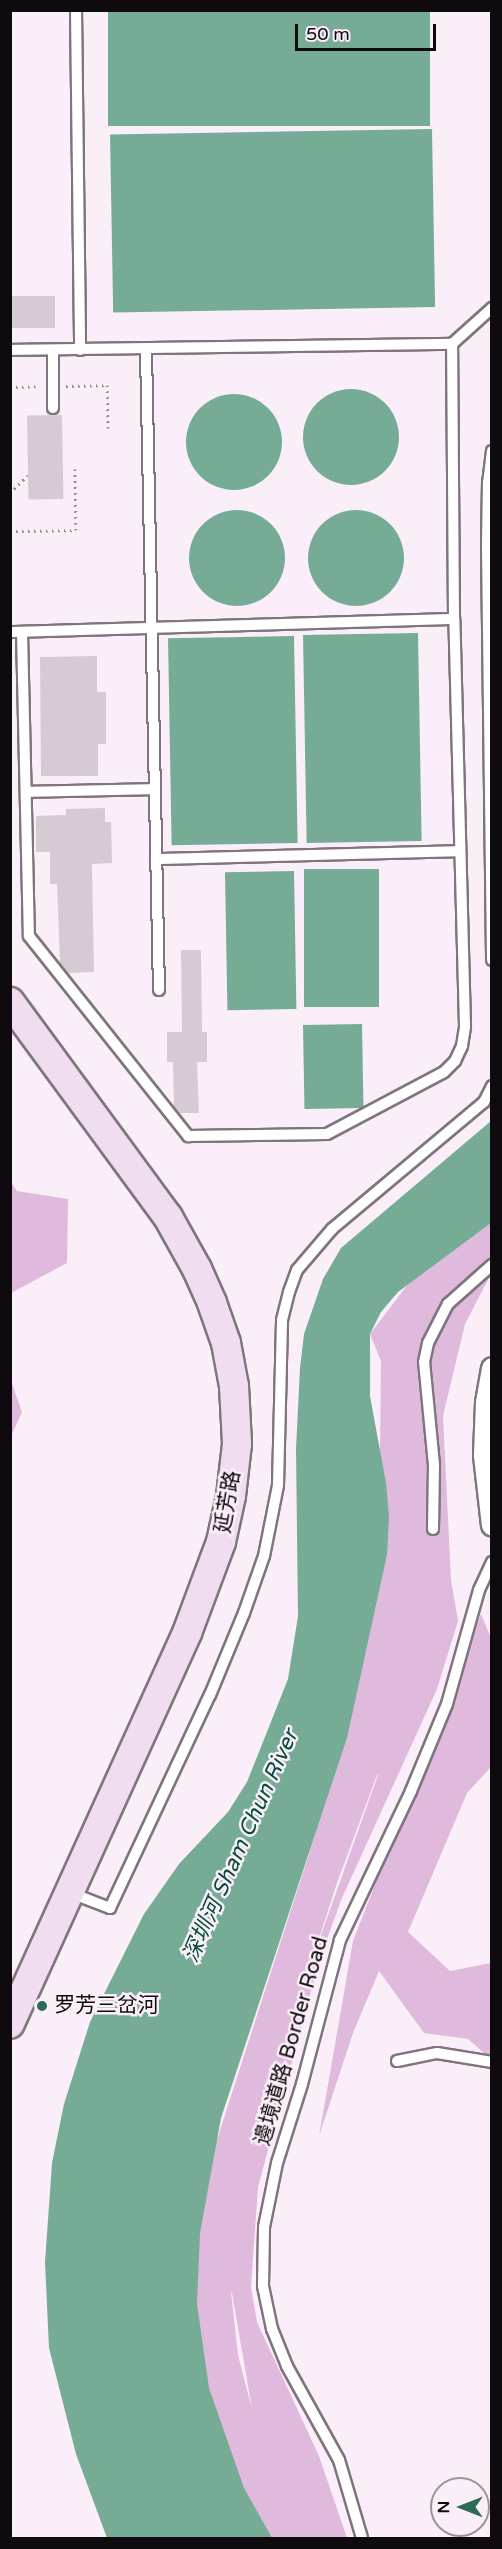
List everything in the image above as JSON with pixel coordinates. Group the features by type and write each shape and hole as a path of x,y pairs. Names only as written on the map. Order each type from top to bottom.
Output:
{"main road":[{"name":"延芳路","path":"10,1002 168,1217 212,1303 226,1343 234,1386 237,1443 231,1496 221,1542 187,1633 10,2024"}],"street":[{"path":"492,1368 486,1402 484,1455 492,1525"}],"lane":[{"path":"76,10 80,350"},
{"path":"10,351 452,344 490,311"},
{"path":"452,344 454,619 465,1026 462,1046 455,1061 428,1082 327,1134 188,1136 29,936 26,792 16,632 454,619"},
{"path":"53,350 53,408"},
{"path":"146,350 159,990"},
{"path":"492,451 488,482 487,546 492,960"},
{"path":"26,792 154,789"},
{"path":"156,859 460,851"},
{"path":"70,1893 110,1908 210,1695 264,1556 278,1485 282,1320 297,1270 332,1229 484,1102 492,1086"},
{"path":"433,1529 434,1465 424,1362 428,1342 448,1304 492,1265"},
{"name":"邊境道路 Border Road","path":"362,2538 339,2460 287,2366 272,2329 263,2286 264,2227 276,2163 302,2084 340,1940 420,1771 447,1704 479,1590 492,1562"},
{"path":"397,2061 437,2053 492,2062"}],"path":[{"path":"10,387 107,385 108,428"},
{"path":"10,531 76,530 75,469"},
{"path":"10,493 28,475"}],"shaded area":[{"path":"10,1181 17,1191 68,1199 67,1263 11,1293"},
{"path":"491,1223 491,1274 465,1324 443,1416 451,1580 458,1621 437,1689 342,1898 320,1958 258,2187 251,2287 257,2322 319,2456 347,2538 265,2538 198,2385 193,2214 309,1854 358,1686 387,1555 380,1453 381,1361 370,1334 408,1284","holes":["378,1775 311,1963 337,1883","232,2293 252,2409 238,2355"]},
{"path":"10,1378 22,1412 11,1436 10,1436"},
{"path":"481,1614 491,1638 491,1767 467,1793 408,1932 450,1971 491,1963 491,2059 468,2039 424,2033 379,1971 353,2033 319,2136 353,1941"}],"water":[{"path":"108,11 430,11 430,126 108,126"},
{"path":"432,129 435,307 113,313 110,135"},
{"path":"351,389 369,393 385,403 395,419 399,437 395,455 385,471 369,481 351,485 333,481 317,471 307,455 303,437 307,419 317,403 333,393"},
{"path":"234,394 252,398 268,408 278,424 282,442 278,460 268,476 252,486 234,490 216,486 200,476 190,460 186,442 190,424 200,408 216,398"},
{"path":"237,510 255,514 271,524 281,540 285,558 281,576 271,592 255,602 237,606 219,602 203,592 193,576 189,558 193,540 203,524 219,514"},
{"path":"356,510 374,514 390,524 400,540 404,558 400,576 390,592 374,602 356,606 338,602 322,592 312,576 308,558 312,540 322,524 338,514"},
{"path":"418,633 422,841 307,843 303,635"},
{"path":"294,636 298,843 172,845 168,638"},
{"path":"304,869 379,869 379,1007 304,1007"},
{"path":"294,871 296,1009 227,1010 225,872"},
{"path":"362,1024 363,1108 304,1109 303,1025"},
{"name":"深圳河 Sham Chun River","path":"491,1121 491,1223 398,1292 381,1312 370,1334 370,1396 386,1483 389,1517 387,1555 347,1738 221,2118 200,2233 197,2304 209,2388 244,2488 272,2538 107,2538 76,2454 49,2348 45,2262 52,2163 64,2104 90,2022 144,1914 179,1864 228,1812 247,1782 288,1679 298,1616 296,1449 300,1368 304,1334 323,1279 341,1248"}],"building":[{"path":"10,296 55,296 55,328 10,328"},
{"path":"62,415 63,499 28,500 27,416"},
{"path":"97,656 97,692 106,692 106,744 98,744 98,776 41,776 40,657"},
{"path":"105,808 105,822 111,822 112,863 92,864 94,972 68,973 60,963 57,884 50,884 50,852 36,852 36,816 66,815 66,809"},
{"path":"181,950 201,950 202,1032 207,1032 207,1062 197,1062 199,1113 180,1113 174,1107 173,1062 167,1062 167,1032 182,1032"}],"place":[{"name":"罗芳三岔河","path":"42,2006"}]}
